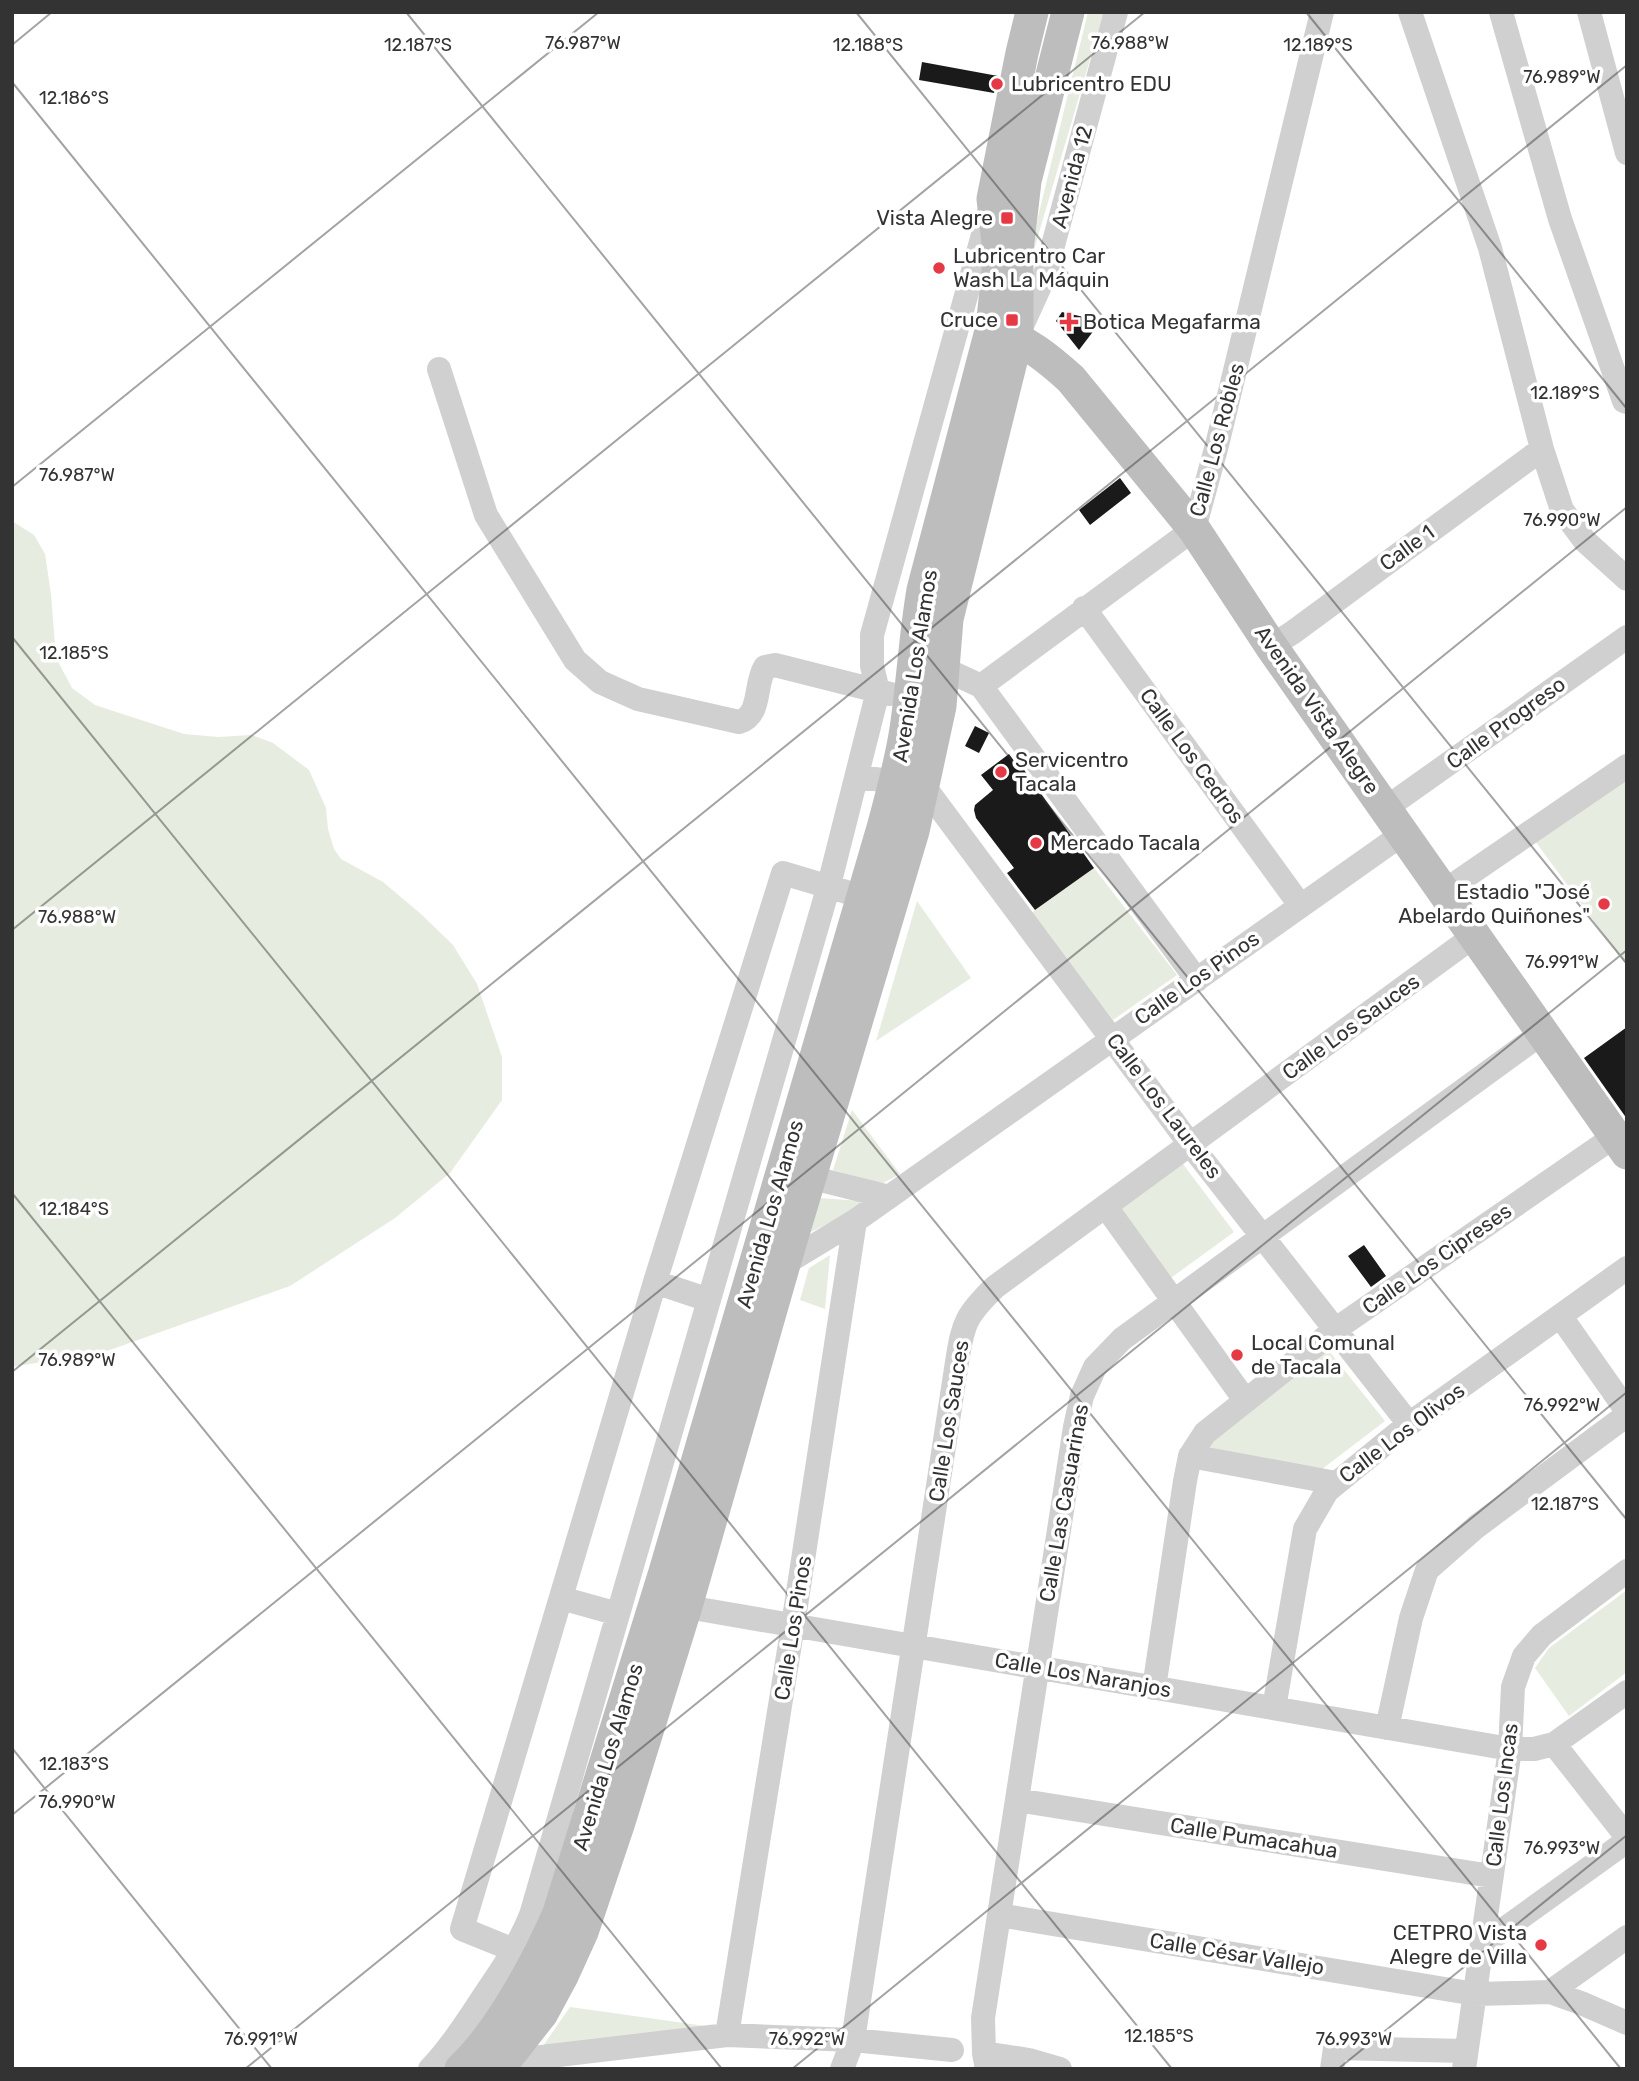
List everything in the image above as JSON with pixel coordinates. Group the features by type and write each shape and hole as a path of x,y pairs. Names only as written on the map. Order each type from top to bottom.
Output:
{"main road":[{"path":"990,327 998,273 993,199 1032,12"},
{"path":"990,327 1017,251 1025,181 1068,12"},
{"name":"Avenida Vista Alegre","path":"990,327 1049,359 1071,379 1194,529 1271,646 1621,1144"},
{"name":"Avenida Los Alamos","path":"461,2069 497,2056 542,2013 582,1932 618,1825 671,1604 760,1297 863,897 909,784 925,702 942,668 947,619 1002,400 990,327"},
{"name":"Avenida Los Alamos","path":"925,702 917,626 923,590 990,327"},
{"path":"1002,400 1024,385 1037,380 1060,377 1071,379"},
{"name":"Avenida Los Alamos","path":"760,1297 784,1264 889,915 913,831 909,784"}],"street":[{"name":"Avenida 12","path":"878,691 872,666 872,635 990,327 1045,275 1116,12"},
{"name":"Calle Los Robles","path":"981,686 1194,529 1217,446 1322,12"},
{"path":"1410,12 1490,247 1542,449 1562,510 1585,541 1627,579"},
{"path":"1502,12 1560,219 1624,401 1627,402"},
{"path":"1589,12 1627,153"},
{"path":"439,369 486,514 575,660 600,682 638,699 739,722 748,719 754,711 759,677 765,667 775,665 925,702"},
{"name":"Calle 1","path":"1271,646 1542,449"},
{"name":"Calle Los Cedros","path":"1084,608 1300,905"},
{"name":"Calle Progreso","path":"1395,820 1627,638"},
{"path":"942,668 981,686 1197,979"},
{"path":"430,2069 450,2045 523,1937 531,1915 829,885 878,691"},
{"path":"1443,892 1627,766"},
{"path":"858,777 909,784"},
{"name":"Calle Los Laureles","path":"909,784 1112,1038 1190,1144 1409,1424"},
{"name":"Calle Los Pinos","path":"784,1264 855,1221 1300,905 1395,820"},
{"path":"514,1950 462,1929 655,1282 782,873 863,897"},
{"name":"Calle Los Sauces","path":"842,2069 853,2040 961,1336 970,1313 995,1287 1474,936"},
{"name":"Calle Las Casuarinas","path":"985,2061 983,2018 1075,1427 1082,1396 1095,1367 1122,1339 1542,1033"},
{"name":"Calle Los Cipreses","path":"1154,1688 1190,1456 1205,1433 1336,1329 1621,1144"},
{"path":"809,1177 889,1197"},
{"path":"1106,1207 1245,1400"},
{"name":"Calle Los Pinos","path":"727,2035 855,1221"},
{"name":"Calle Los Olivos","path":"1274,1708 1306,1529 1327,1491 1409,1424 1627,1269"},
{"path":"655,1282 760,1297"},
{"path":"1387,1728 1410,1618 1427,1570 1476,1527 1627,1413 1561,1317"},
{"path":"1190,1456 1336,1483"},
{"name":"Calle Los Incas","path":"1465,2060 1510,1749 1513,1688 1524,1657 1542,1635 1627,1571"},
{"path":"561,1598 618,1614"},
{"name":"Calle Los Naranjos","path":"671,1604 1510,1749 1534,1749 1554,1744"},
{"path":"1482,1945 1627,1839 1554,1744 1627,1692"},
{"name":"Calle Pumacahua","path":"1017,1800 1491,1876"},
{"name":"Calle César Vallejo","path":"999,1914 1475,1994 1550,1993 1627,2023"},
{"path":"1550,1993 1627,1937"},
{"path":"497,2056 533,2058 727,2035 853,2040 952,2050"},
{"path":"1334,2058 1465,2060"},
{"path":"985,2061 1029,2060 1060,2069"}],"shaded area":[{"path":"1088,12 1104,12 1033,253 1038,217"},
{"path":"12,521 34,535 45,554 56,658 72,688 95,705 184,734 218,737 252,735 273,743 309,770 326,808 334,849 341,859 383,882 421,914 453,945 477,984 502,1057 502,1100 450,1173 395,1218 290,1286 107,1351 12,1367"},
{"name":"Estadio \"José Abelardo Quiñones\"","path":"1627,780 1627,966 1535,841"},
{"path":"1094,868 1177,975 1113,1020 1030,914"},
{"path":"917,901 971,978 876,1041"},
{"path":"852,1110 900,1174 881,1184 833,1170"},
{"path":"1180,1160 1234,1232 1168,1280 1115,1208"},
{"path":"820,1198 861,1201 858,1209 811,1232"},
{"path":"830,1255 825,1309 800,1300 809,1268"},
{"path":"1325,1346 1385,1421 1317,1473 1209,1455 1206,1446"},
{"path":"1627,1590 1627,1672 1569,1716 1535,1668 1549,1648"},
{"path":"570,2007 705,2026 543,2046"}],"building":[{"path":"922,62 998,76 994,93 919,80"},
{"path":"1062,312 1101,321 1079,350 1056,321"},
{"path":"1120,478 1131,493 1090,525 1079,510"},
{"name":"Servicentro Tacala","path":"975,726 989,733 979,753 965,746"},
{"name":"Mercado Tacala","path":"1009,754 1020,769 1022,767 1094,868 1035,910 1007,873 1014,868 976,818 974,810 975,805 993,790 981,775"},
{"path":"1627,1027 1627,1119 1584,1058"},
{"path":"1364,1245 1386,1276 1371,1287 1348,1256"}],"place":[{"name":"Lubricentro EDU","path":"997,84"},
{"name":"Vista Alegre","path":"1007,218"},
{"name":"Lubricentro Car Wash La Máquin","path":"939,268"},
{"name":"Cruce","path":"1012,320"},
{"name":"Botica Megafarma","path":"1069,322"},
{"name":"Servicentro Tacala","path":"1001,772"},
{"name":"Mercado Tacala","path":"1036,843"},
{"name":"Estadio \"José Abelardo Quiñones\"","path":"1604,904"},
{"name":"Local Comunal de Tacala","path":"1237,1355"},
{"name":"CETPRO Vista Alegre de Villa","path":"1541,1945"}]}
